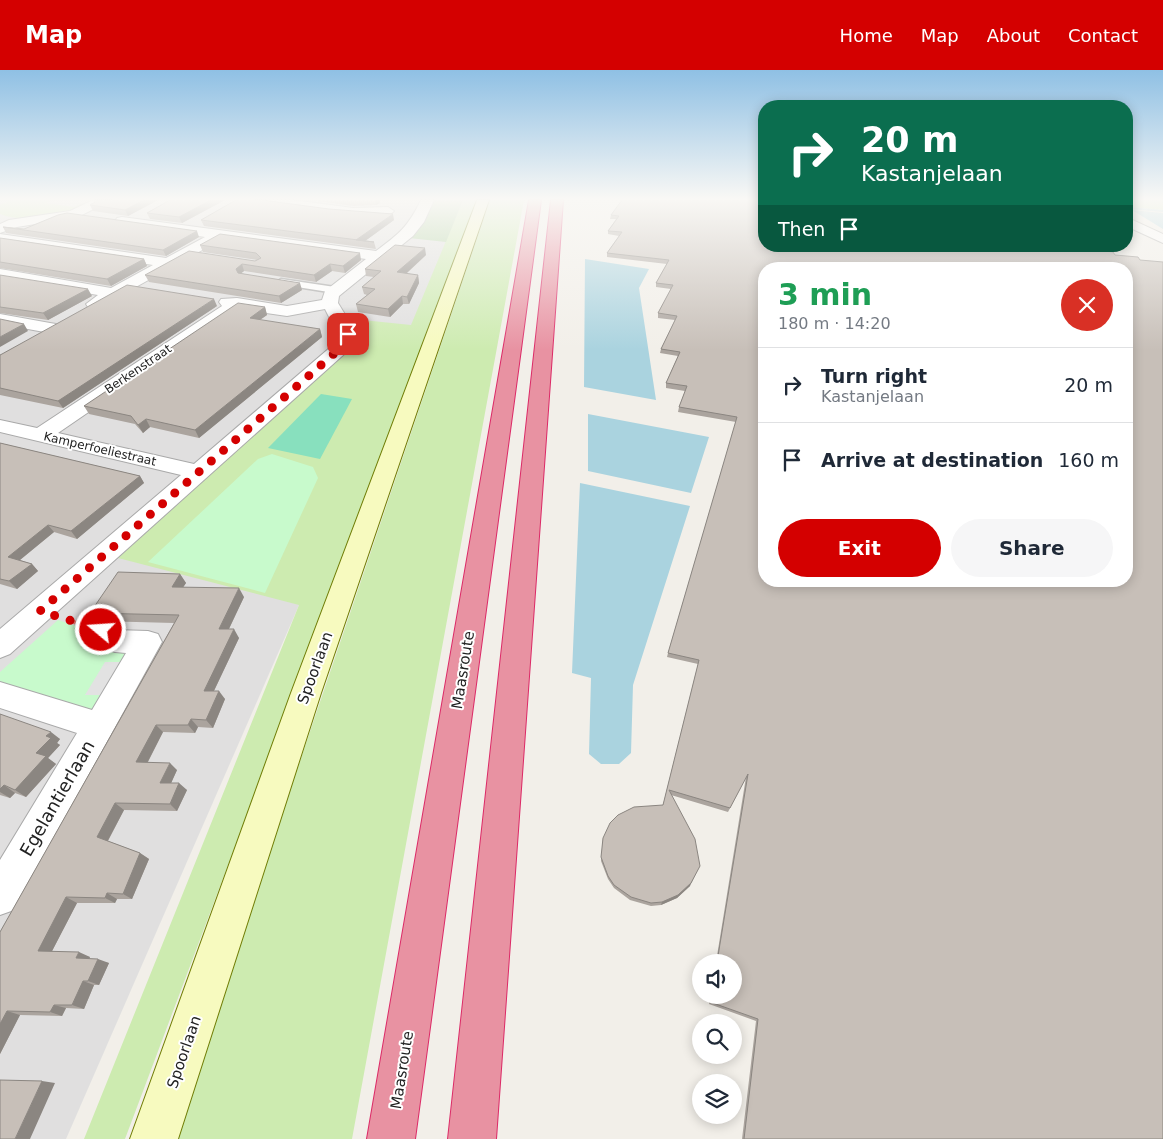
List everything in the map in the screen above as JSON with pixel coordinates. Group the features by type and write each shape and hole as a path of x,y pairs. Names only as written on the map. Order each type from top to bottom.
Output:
{"highway":[{"name":"Maasroute","path":"392,1139 527,250"},
{"path":"472,1139 552,250"}],"main road":[{"name":"Spoorlaan","path":"154,1139 306,693 465,250"}],"street":[{"path":"80,250 168,263"},
{"path":"82,310 192,250"},
{"path":"336,250 378,256"},
{"path":"209,299 287,311 332,296 385,250"},
{"path":"0,274 120,289 154,290"},
{"path":"6,633 40,611 345,344 349,339 348,334 332,296"},
{"name":"Berkenstraat","path":"40,436 237,303"},
{"path":"0,319 50,328"},
{"path":"25,342 66,319"},
{"name":"Kamperfoeliestraat","path":"0,426 199,472"},
{"name":"Egelantierlaan","path":"0,896 148,642 116,641"},
{"name":"Egelantierlaan","path":"0,695 99,726"}],"lane":[{"path":"186,253 204,256"},
{"path":"272,280 332,296"}],"path":[{"path":"40,611 116,635 116,641"}],"shaded area":[{"path":"0,250 445,250 310,580 66,1139 0,1139"},
{"path":"105,662 124,662 105,695 85,695"}],"green space":[{"path":"442,250 459,250 125,1139 84,1139 299,605 118,558 355,342 359,335 353,319 411,325"},
{"path":"473,250 515,250 352,1139 172,1139"},
{"path":"321,394 352,399 320,459 268,448"},
{"path":"272,454 313,467 318,478 265,593 148,562 258,459"},
{"path":"58,620 114,638 127,651 127,658 85,695 105,695 92,711 0,685 0,672"}],"water":[{"path":"585,259 649,269 639,288 656,400 584,387"},
{"path":"588,414 709,437 691,493 588,471"},
{"path":"580,483 690,506 633,685 631,753 619,764 601,764 589,754 591,678 572,673"}],"building":[{"path":"0,250 82,250 144,259 107,279 0,262"},
{"path":"234,250 337,250 360,253 343,266 330,264 314,275 242,264 236,269 238,273 300,283 279,296 145,275 189,251 255,261 261,258 256,253"},
{"path":"389,250 423,250 397,272 418,275 407,297 402,296 388,309 356,304 375,289 362,287 381,271 365,269"},
{"path":"609,250 1113,252 1115,255 1138,257 1140,260 1163,262 1163,1139 744,1139 758,1019 716,1004 742,1004 742,954 718,954 748,774 730,808 669,790 695,839 700,866 691,883 678,895 662,902 651,903 631,897 614,885 608,876 601,857 603,838 610,823 618,815 634,807 663,805 699,660 668,653 737,417 679,407 687,386 666,383 680,352 661,349 677,316 658,313 673,285 656,283 669,260 607,253"},
{"path":"0,275 88,289 43,313 0,307"},
{"path":"127,285 214,299 58,401 0,388 0,355"},
{"path":"238,303 265,307 250,318 320,329 195,430 146,419 138,425 131,416 84,406"},
{"path":"0,319 24,324 0,337"},
{"path":"0,443 140,476 71,531 48,525 8,557 32,564 9,581 0,579"},
{"path":"118,572 180,574 172,587 239,588 219,629 234,629 204,691 219,691 206,720 191,719 188,725 156,725 136,762 170,763 160,783 179,783 170,804 115,803 97,837 140,853 123,894 107,893 105,898 66,897 38,951 79,952 76,958 98,959 88,981 83,981 72,1005 54,1005 50,1012 7,1011 0,1024 0,932 179,615 90,613"},
{"path":"0,714 51,732 46,736 51,738 36,753 46,756 15,790 4,785 0,789"},
{"path":"0,1080 42,1081 15,1139 0,1139"}],"route":[{"path":"101,630 40,611 345,344 349,339 348,334"}]}
